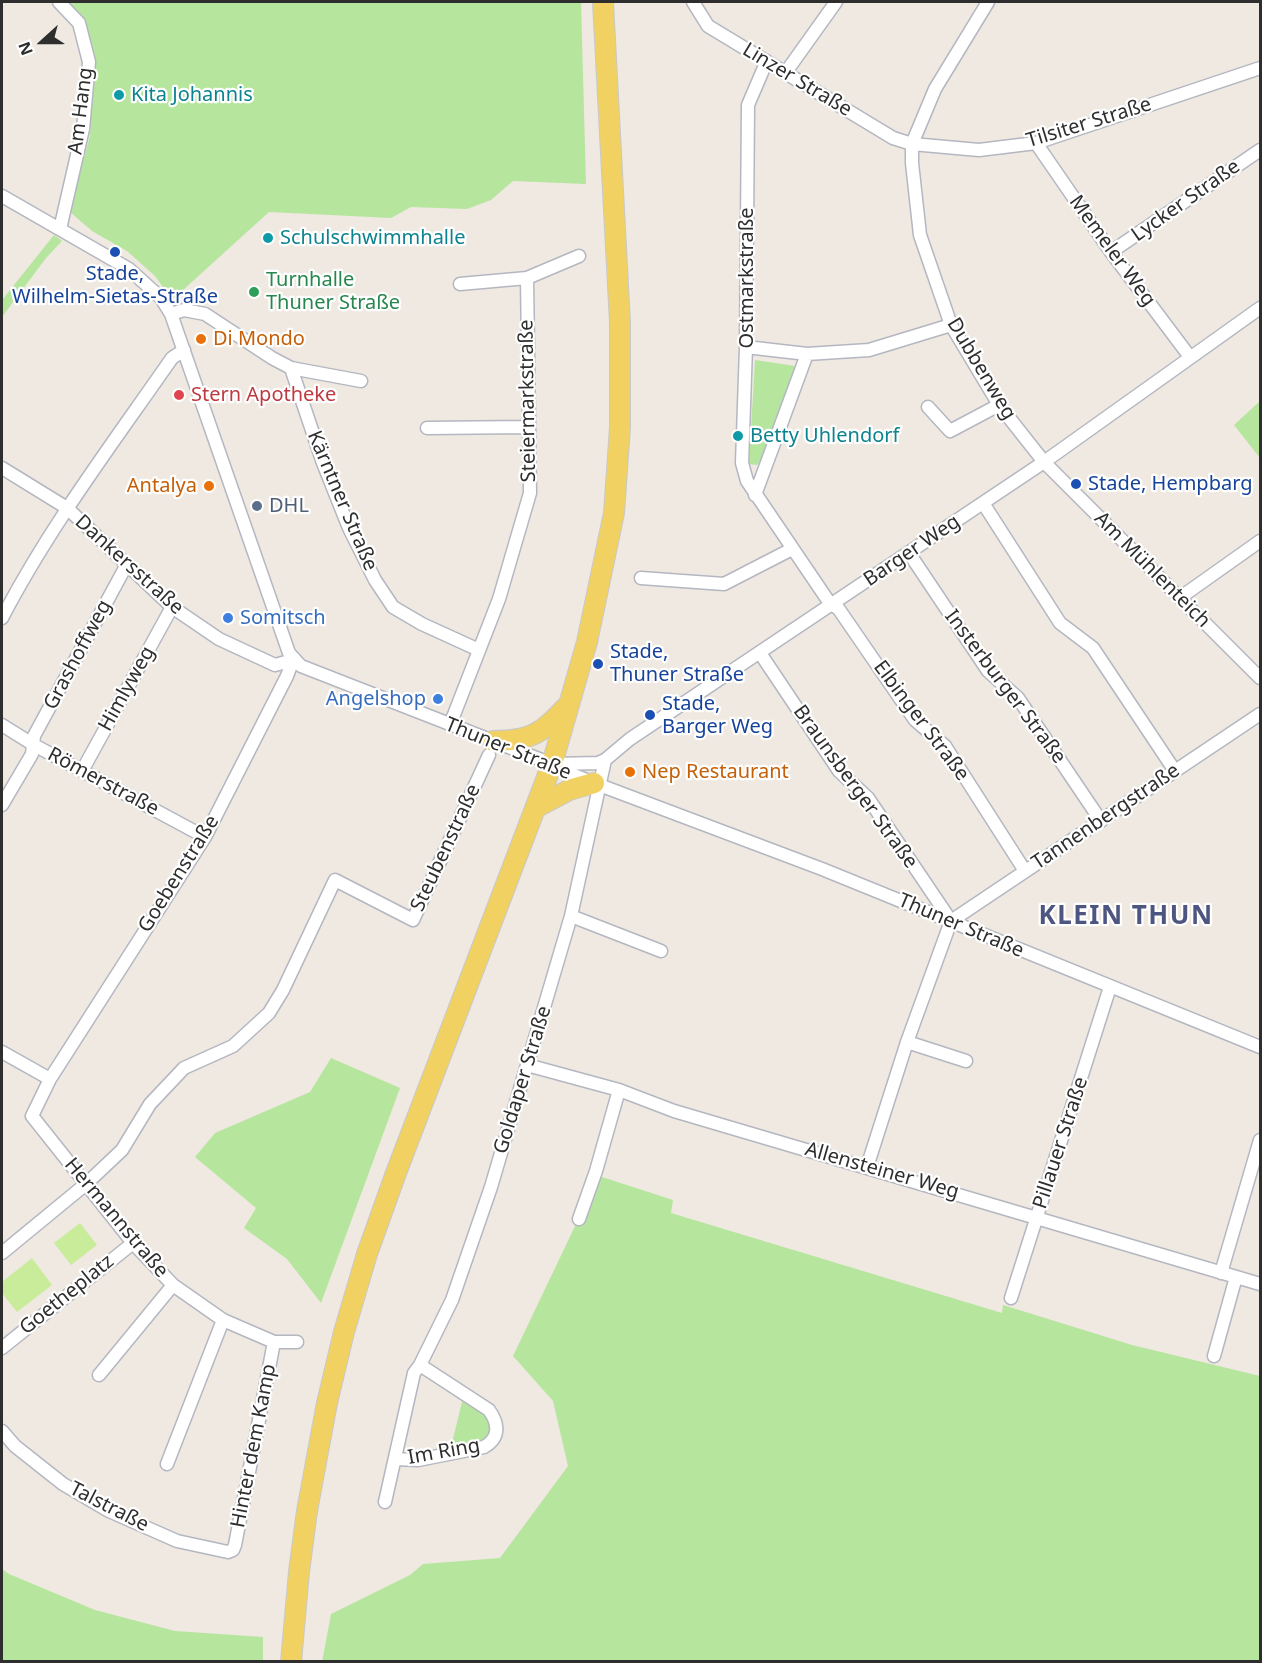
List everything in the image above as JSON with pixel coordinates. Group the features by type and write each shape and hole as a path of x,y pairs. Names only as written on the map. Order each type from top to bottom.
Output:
{"main road":[{"path":"291,1662 307,1511 327,1403 344,1332 367,1254 396,1173 552,764 587,642 614,513 620,427 620,323 603,2"},
{"path":"491,748 537,734 571,702"},
{"path":"537,807 569,790 597,784"}],"street":[{"name":"Am Hang","path":"59,2 79,23 89,62 83,129 60,229"},
{"name":"Linzer Straße","path":"693,2 708,26 893,138 912,144"},
{"path":"786,72 836,2"},
{"name":"Dubbenweg","path":"988,2 935,89 912,144 920,235 951,325 999,405 1044,462"},
{"name":"Ostmarkstraße","path":"766,63 748,105 746,347 742,463 747,481 755,495 831,605"},
{"name":"Tilsiter Straße","path":"912,144 979,150 1036,143 1260,68"},
{"name":"Memeler Weg","path":"1036,143 1111,252 1190,357"},
{"name":"Lycker Straße","path":"1111,252 1260,150"},
{"path":"2,196 129,269 161,298 171,314 293,660"},
{"path":"460,284 527,278 579,256"},
{"name":"Steiermarkstraße","path":"450,725 499,599 530,493 527,427 527,278"},
{"name":"Barger Weg","path":"605,760 630,739 1044,462 1260,308"},
{"path":"171,314 184,310 206,314 291,368 361,381"},
{"path":"746,347 807,354 869,350 951,325"},
{"path":"2,618 19,585 67,508 172,358 184,350"},
{"path":"755,495 807,354"},
{"name":"Kärntner Straße","path":"291,368 323,463 349,528 375,580 393,607 422,624 479,650"},
{"path":"928,407 950,431 999,405"},
{"path":"427,428 527,427"},
{"name":"Am Mühlenteich","path":"1044,462 1260,678"},
{"name":"Dankersstraße","path":"2,468 67,508 172,607 219,639 275,665 293,660"},
{"path":"983,503 1060,623 1093,648 1175,771"},
{"path":"1181,597 1260,541"},
{"path":"640,578 724,584 792,549"},
{"name":"Insterburger Straße","path":"909,553 988,671 1018,698 1101,821"},
{"name":"Grashoffweg","path":"2,805 32,754 34,736 126,566"},
{"name":"Elbinger Straße","path":"831,605 838,608 915,720 945,747 1025,872"},
{"name":"Himlyweg","path":"82,771 172,607"},
{"name":"Braunsberger Straße","path":"760,652 838,771 868,798 951,921"},
{"name":"Thuner Straße","path":"293,660 301,666 450,725 491,748 552,764 569,773 951,921 1260,1047"},
{"name":"Goebenstraße","path":"50,1079 205,837 293,660"},
{"name":"Tannenbergstraße","path":"951,921 1260,714"},
{"name":"Römerstraße","path":"2,724 34,745 205,837"},
{"name":"Steubenstraße","path":"86,1184 122,1150 150,1104 184,1068 233,1046 269,1013 283,990 335,880 413,920 491,748"},
{"path":"552,764 595,764 605,760"},
{"name":"Goldaper Straße","path":"420,1365 452,1300 491,1187 571,916 597,784 605,760"},
{"path":"571,916 662,951"},
{"path":"867,1167 907,1042 951,921"},
{"name":"Pillauer Straße","path":"1011,1299 1110,987"},
{"path":"907,1042 966,1060"},
{"path":"2,1052 50,1079"},
{"name":"Allensteiner Weg","path":"527,1065 619,1090 674,1111 1260,1284"},
{"name":"Hermannstraße","path":"50,1079 32,1116 133,1243 173,1285 223,1320 274,1342 297,1342"},
{"path":"579,1219 596,1171 619,1090"},
{"path":"1221,1273 1260,1140"},
{"path":"2,1253 86,1184"},
{"name":"Goetheplatz","path":"2,1348 133,1243"},
{"path":"1214,1356 1236,1277"},
{"path":"99,1375 173,1285"},
{"path":"167,1464 223,1320"},
{"name":"Hinter dem Kamp","path":"233,1550 274,1342"},
{"name":"Im Ring","path":"385,1502 414,1373 420,1365 489,1410 495,1418 498,1428 496,1436 491,1443 484,1446 418,1460 396,1459"},
{"name":"Talstraße","path":"2,1431 15,1446 63,1484 109,1511 177,1541 228,1552 233,1550"}],"green space":[{"path":"67,2 581,2 586,184 513,181 491,200 467,209 411,207 391,218 269,212 172,300 155,276 127,251 92,231 69,211 90,136 94,62 84,21"},
{"path":"54,235 62,241 46,258 2,317 2,300"},
{"path":"755,360 795,366 763,458 757,465 749,464"},
{"path":"1260,401 1260,458 1234,425"},
{"path":"331,1058 400,1088 321,1303 287,1259 244,1228 256,1208 195,1157 215,1133 310,1092"},
{"path":"599,1176 673,1200 671,1213 1002,1313 1003,1305 1132,1345 1260,1376 1260,1661 322,1662 331,1614 410,1575 423,1564 500,1558 568,1466 553,1401 513,1356"},
{"path":"80,1223 97,1245 71,1265 54,1243"},
{"path":"32,1258 52,1285 17,1312 2,1293 2,1282"},
{"path":"463,1398 485,1415 493,1426 490,1438 481,1442 451,1447"},
{"path":"2,1569 95,1610 175,1631 263,1637 263,1661 2,1661"}],"place":[{"name":"Kita Johannis","path":"119,95"},
{"name":"Schulschwimmhalle","path":"268,238"},
{"name":"Stade, Wilhelm-Sietas-Straße","path":"115,252"},
{"name":"Turnhalle Thuner Straße","path":"254,292"},
{"name":"Di Mondo","path":"201,339"},
{"name":"Stern Apotheke","path":"179,395"},
{"name":"Betty Uhlendorf","path":"738,436"},
{"name":"Stade, Hempbarg","path":"1076,484"},
{"name":"Antalya","path":"209,486"},
{"name":"DHL","path":"257,506"},
{"name":"Somitsch","path":"228,618"},
{"name":"Stade, Thuner Straße","path":"598,664"},
{"name":"Angelshop","path":"438,699"},
{"name":"Stade, Barger Weg","path":"650,715"},
{"name":"Nep Restaurant","path":"630,772"}],"district":[{"name":"KLEIN THUN","path":"1126,917"}]}
